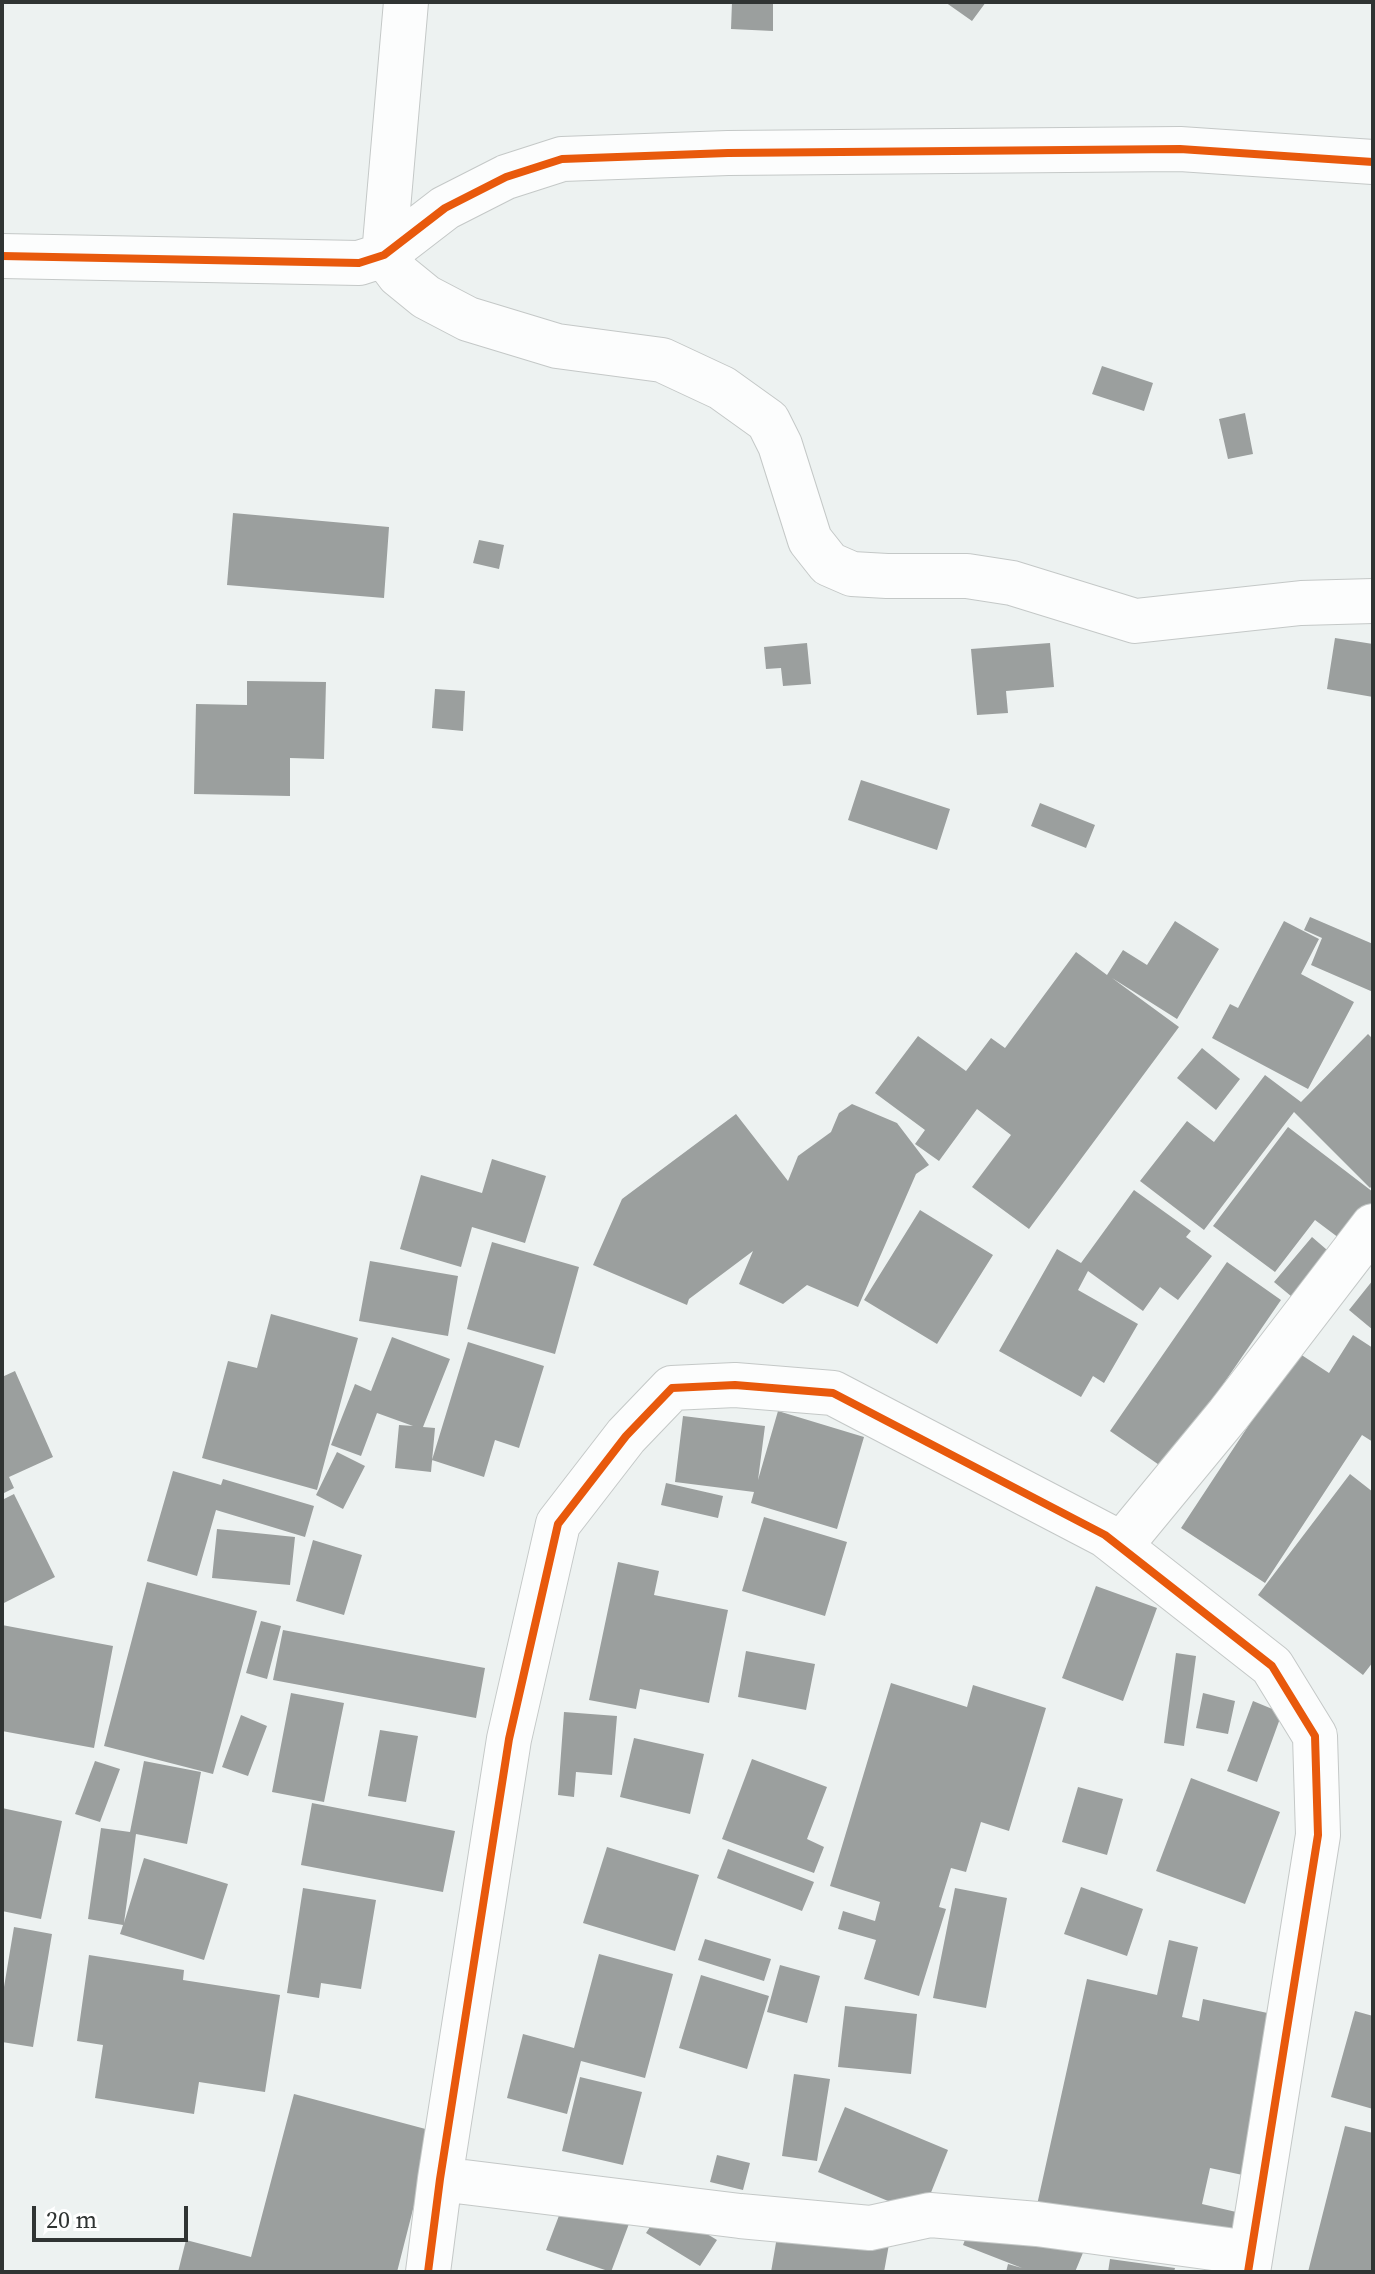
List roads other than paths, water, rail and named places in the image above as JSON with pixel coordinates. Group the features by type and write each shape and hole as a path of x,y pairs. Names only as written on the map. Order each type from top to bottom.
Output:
{"street":[{"path":"406,2 384,255 399,275 426,297 468,319 557,346 662,360 722,388 768,421 780,445 810,540 829,564 852,574 967,576 1012,583 1135,621 1301,603 1373,601"},
{"path":"2,256 359,263 384,255 445,208 506,177 562,159 728,153 1180,149 1373,162"},
{"path":"1120,1546 1228,1415 1373,1226"},
{"path":"428,2272 440,2179 509,1739 558,1524 626,1436 672,1388 735,1385 833,1393 1057,1508 1120,1546 1272,1666 1315,1736 1318,1835 1249,2262 1037,2224 930,2215 870,2228 769,2219 440,2179"}]}
